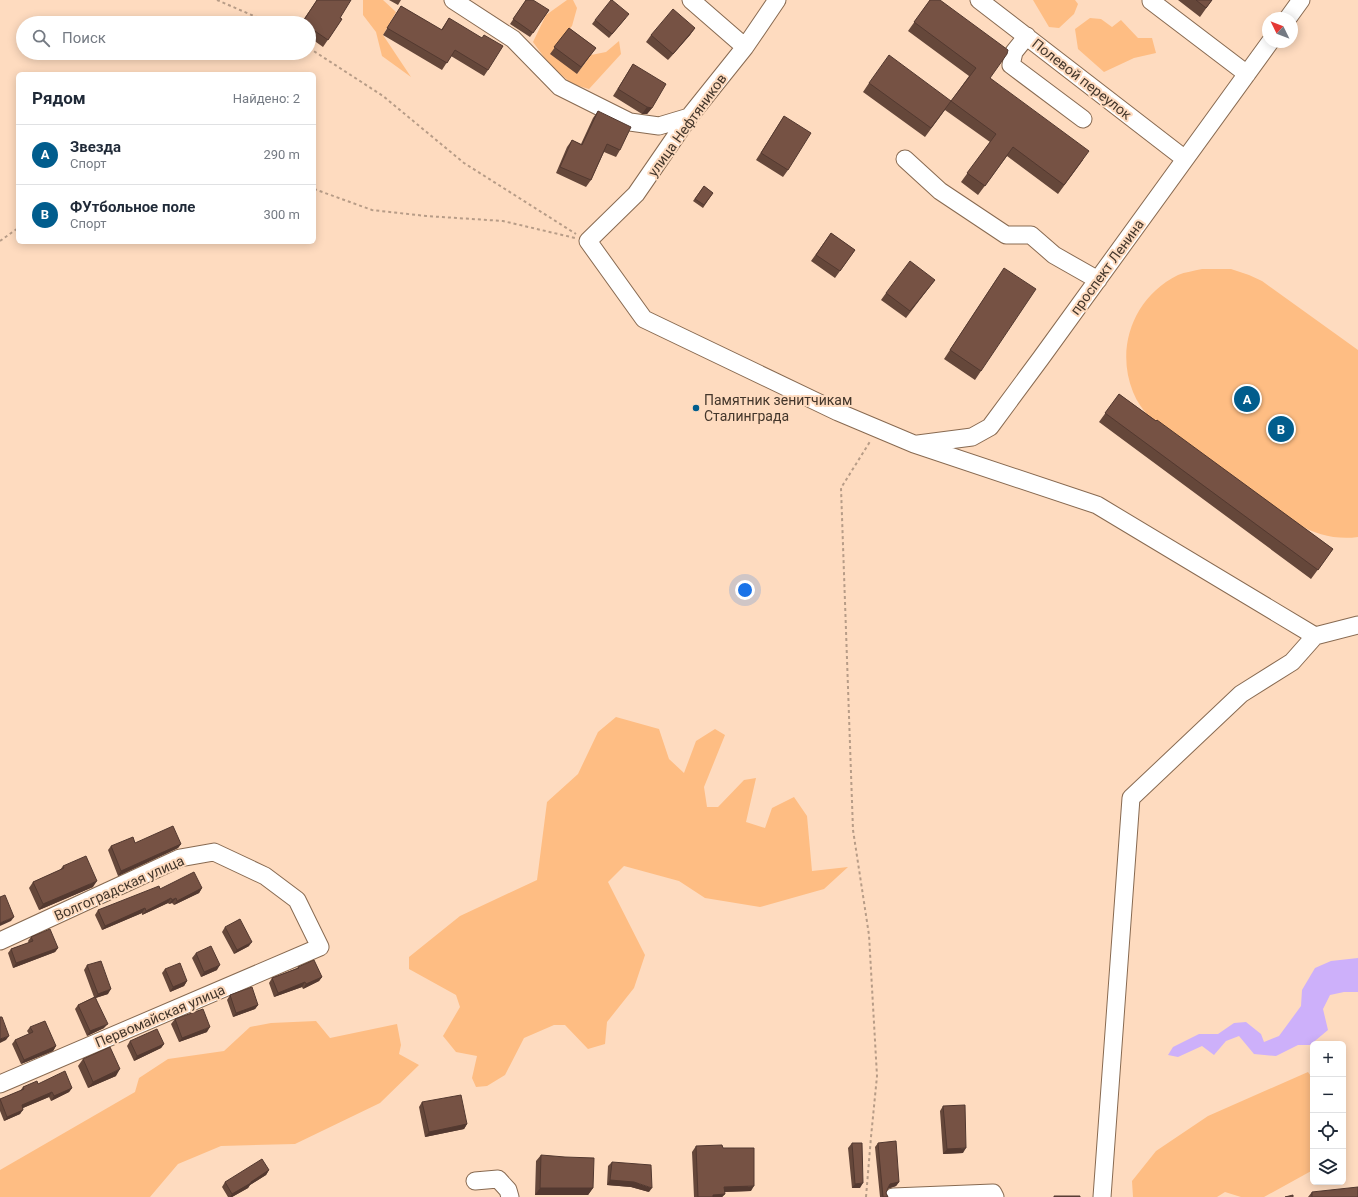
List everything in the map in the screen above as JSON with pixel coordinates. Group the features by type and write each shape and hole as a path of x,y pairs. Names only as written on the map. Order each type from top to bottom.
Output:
{"street":[{"path":"453,0 513,39 560,87 630,122 659,126 689,117"},
{"path":"690,0 745,47"},
{"name":"улица Нефтяников","path":"588,241 636,194 689,117 745,47 776,0"},
{"name":"Полевой переулок","path":"979,0 1185,159"},
{"path":"1151,0 1150,1 1246,74"},
{"path":"1292,12 1301,0"},
{"path":"1027,36 1014,52 1011,65 1083,119"},
{"name":"проспект Ленина","path":"914,444 972,437 990,427 1266,48"},
{"path":"905,159 940,191 1006,236 1031,235 1054,254 1098,280"},
{"path":"588,241 644,319 838,412 914,444 1097,505 1315,636"},
{"path":"1102,1197 1131,798 1241,694 1292,662 1315,636 1358,625"},
{"name":"Волгоградская улица","path":"0,941 180,858 214,852 264,876 297,900 320,947"},
{"name":"Первомайская улица","path":"0,1084 320,947"},
{"path":"474,1181 498,1179 508,1190 510,1197"},
{"path":"893,1197 993,1193 994,1197"}],"path":[{"path":"217,0 254,16"},
{"path":"316,53 383,96 464,162 588,241"},
{"path":"316,190 372,210 426,216 503,221 588,241"},
{"path":"0,241 16,229"},
{"path":"866,1197 870,1137 877,1076 869,935 853,830 841,488 878,429"}],"shaded area":[{"path":"363,0 383,0 396,12 383,35 411,77 382,56 376,32 363,15"},
{"path":"567,0 573,0 577,8 572,26 564,35 577,74 591,55 606,52 619,41 621,54 589,89 572,84 549,64 533,42 546,15"},
{"path":"1033,0 1075,0 1078,4 1074,14 1059,28 1049,27"},
{"path":"1090,18 1101,19 1112,27 1121,20 1138,38 1152,38 1156,53 1134,58 1104,72 1078,49 1075,29"},
{"path":"1202,269 1231,269 1262,281 1358,350 1358,537 1342,538 1327,536 1319,534 1298,524 1150,418 1138,403 1128,375 1126,358 1132,325 1150,296 1163,284 1178,275"},
{"path":"616,717 659,729 669,759 684,773 696,741 715,729 725,735 704,787 707,807 718,807 744,780 756,778 746,822 765,828 772,808 794,797 807,816 812,871 848,867 824,889 760,907 705,898 679,881 624,866 608,882 645,955 634,988 607,1022 605,1044 588,1049 565,1025 554,1025 524,1038 505,1075 487,1086 476,1087 472,1078 477,1056 456,1052 443,1036 460,1007 456,995 409,969 409,957 460,916 537,880 547,802 578,774 598,732"},
{"path":"1358,958 1358,992 1344,992 1330,995 1323,1009 1328,1030 1315,1041 1310,1041 1310,1045 1298,1045 1276,1056 1254,1054 1239,1036 1226,1041 1214,1055 1202,1046 1178,1057 1168,1055 1173,1047 1199,1034 1218,1034 1234,1023 1246,1022 1261,1034 1264,1042 1279,1036 1301,1006 1302,990 1315,968 1331,961"},
{"path":"316,1021 330,1038 397,1024 401,1045 399,1054 419,1065 380,1103 295,1144 221,1146 178,1164 150,1197 0,1197 0,1170 135,1092 139,1078 168,1059 224,1051 250,1027 271,1023"},
{"path":"1308,1072 1310,1075 1310,1172 1264,1197 1241,1197 1225,1192 1217,1197 1133,1197 1132,1181 1156,1151 1208,1116"}],"building":[{"path":"317,0 351,0 340,18 342,19 328,40 316,32 316,16 307,16"},
{"path":"526,0 533,0 549,10 533,33 513,19"},
{"path":"611,0 629,14 612,34 595,20"},
{"path":"930,0 940,0 1008,50 1007,54 990,78 1089,151 1064,185 1013,147 985,186 967,173 996,134 951,101 976,68 914,22"},
{"path":"1196,0 1212,0 1206,8"},
{"path":"401,6 442,30 449,18 482,38 484,35 503,46 488,70 455,50 447,63 387,28"},
{"path":"673,9 695,28 673,54 651,35"},
{"path":"569,28 596,48 581,67 554,47"},
{"path":"889,55 951,101 931,128 869,83"},
{"path":"633,64 666,84 652,108 647,107 618,89"},
{"path":"598,111 631,127 620,150 607,144 591,180 560,167 572,140 582,145"},
{"path":"784,116 811,133 788,170 761,153"},
{"path":"704,186 713,193 704,205 695,199"},
{"path":"831,233 855,250 840,271 816,255"},
{"path":"910,261 935,280 910,311 886,293"},
{"path":"1004,268 1036,289 981,371 950,350"},
{"path":"1119,394 1156,421 1157,420 1333,549 1318,570 1105,413"},
{"path":"173,826 181,844 121,871 111,846 133,837 135,843"},
{"path":"86,856 97,881 43,904 33,882"},
{"path":"194,872 202,888 177,901 176,898 172,900 171,898 146,911 145,908 105,926 98,910 159,886 160,889"},
{"path":"5,895 14,917 0,923 0,897"},
{"path":"240,919 252,942 237,950 225,927"},
{"path":"50,929 58,948 16,963 11,949 33,941 31,937"},
{"path":"211,946 220,965 204,972 196,953"},
{"path":"314,960 322,977 278,993 272,978 299,968 298,967"},
{"path":"101,961 111,989 98,994 87,965"},
{"path":"180,963 187,981 173,987 165,969"},
{"path":"252,987 258,1005 236,1013 230,995"},
{"path":"95,997 108,1024 90,1031 78,1005"},
{"path":"203,1009 210,1027 182,1038 175,1019"},
{"path":"0,1017 2,1017 9,1036 0,1039"},
{"path":"45,1021 56,1046 24,1060 15,1040 33,1032 30,1027"},
{"path":"157,1029 164,1044 137,1056 130,1041"},
{"path":"110,1047 120,1069 93,1082 83,1059"},
{"path":"65,1071 72,1088 54,1096 52,1092 22,1105 23,1110 7,1117 0,1099 24,1089 23,1087 37,1081 38,1084"},
{"path":"461,1095 467,1124 429,1132 422,1102"},
{"path":"965,1105 966,1148 947,1149 943,1106"},
{"path":"896,1141 899,1182 890,1184 886,1193 888,1197 883,1197 878,1143"},
{"path":"852,1143 862,1143 863,1183 855,1184"},
{"path":"722,1145 723,1148 754,1148 754,1186 724,1187 725,1194 713,1195 713,1197 698,1197 696,1146"},
{"path":"541,1155 594,1158 593,1188 540,1188"},
{"path":"262,1159 269,1170 232,1194 225,1182"},
{"path":"612,1162 651,1165 652,1188 634,1182 610,1180"},
{"path":"1358,1187 1358,1197 1312,1197 1312,1192"},
{"path":"1080,1196 1080,1197 1054,1197"}],"place":[{"name":"Звезда","path":"1247,399"},
{"name":"Памятник зенитчикам Сталинграда","path":"696,408"},
{"name":"ФУтбольное поле","path":"1281,429"}]}
